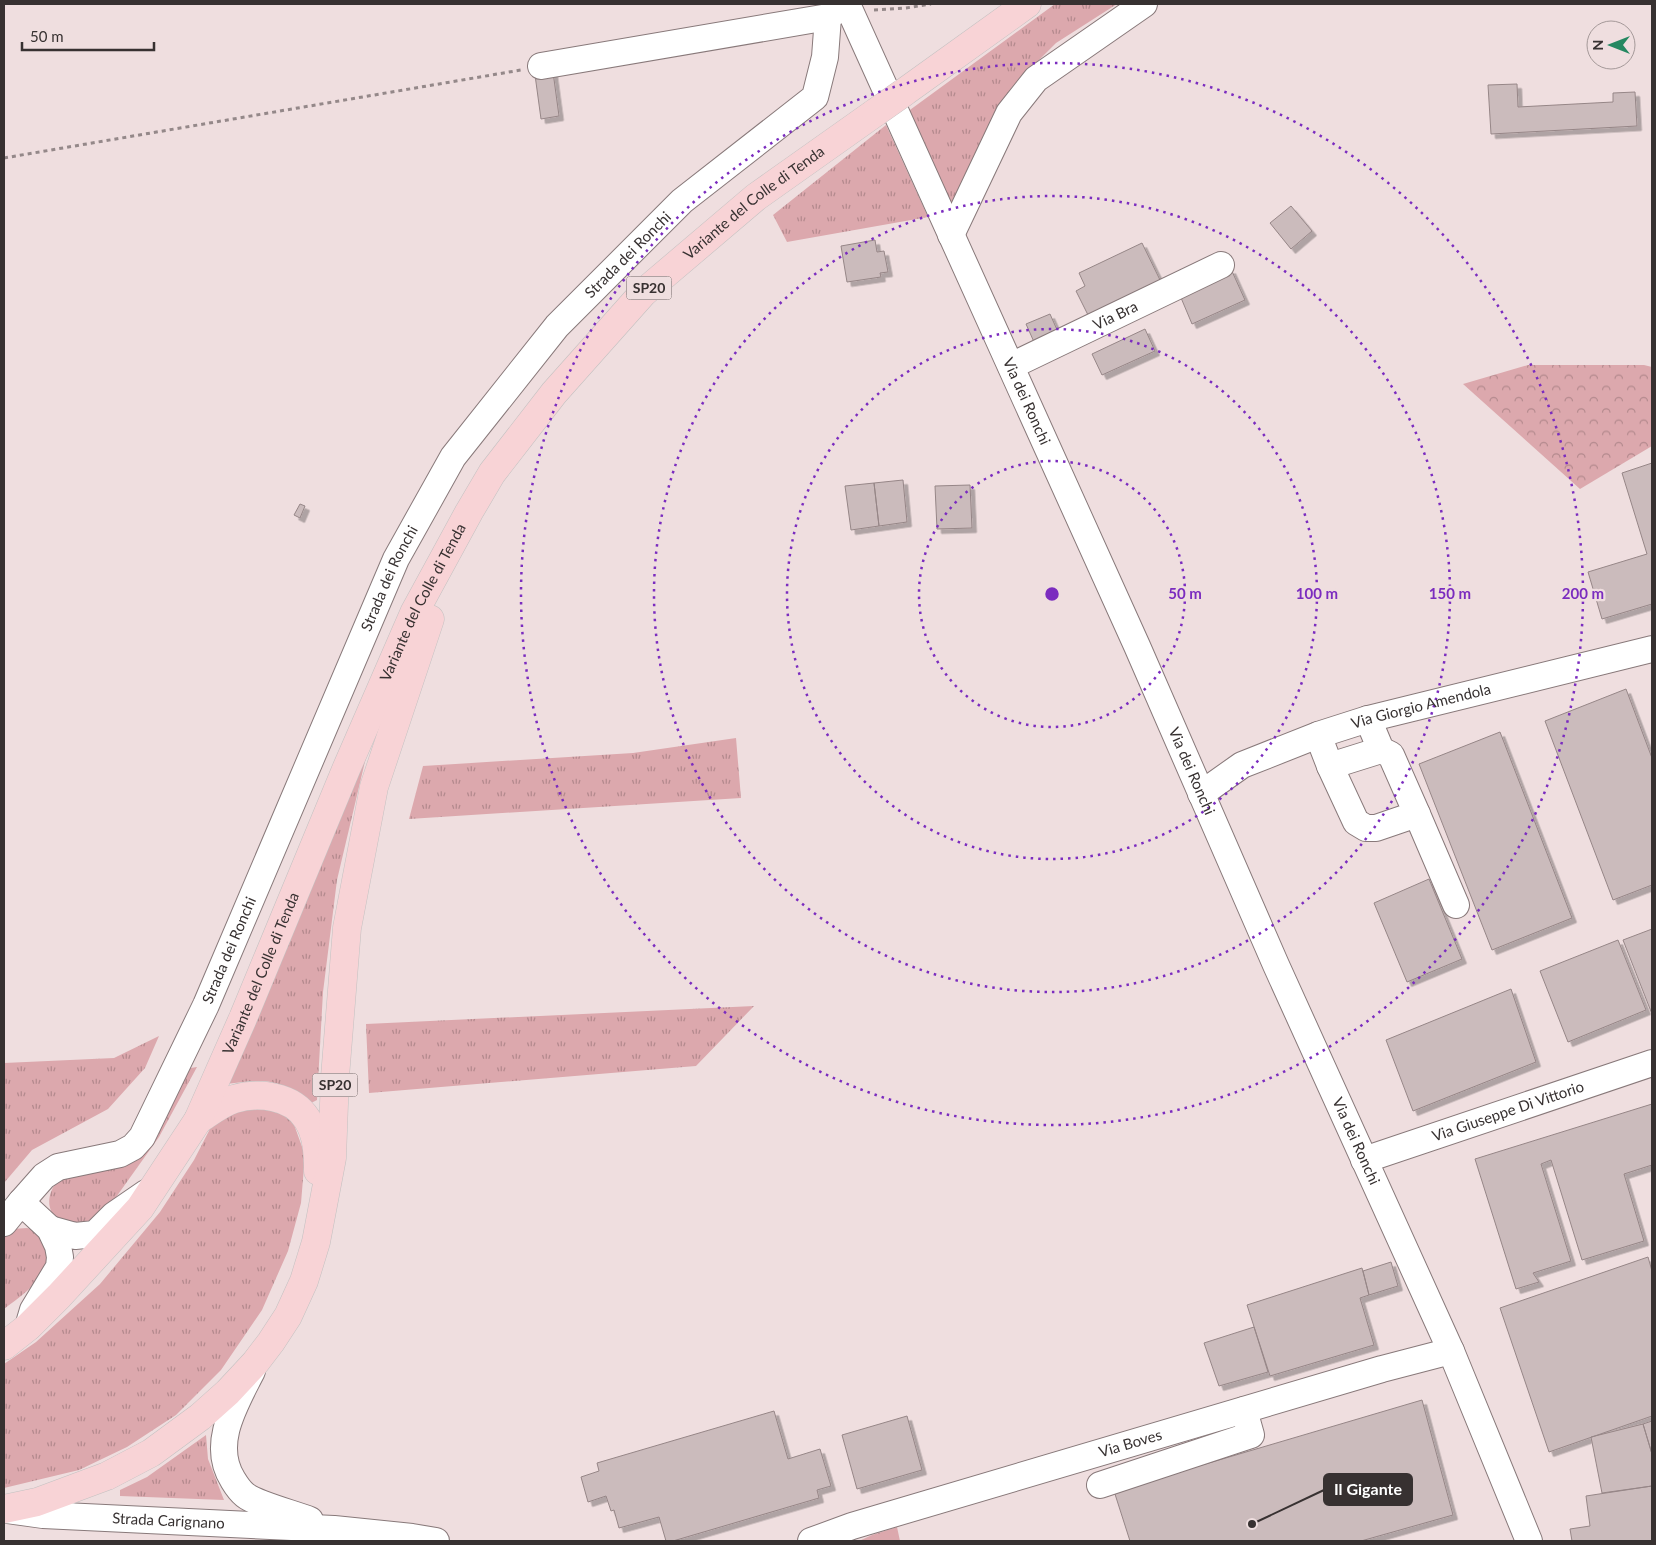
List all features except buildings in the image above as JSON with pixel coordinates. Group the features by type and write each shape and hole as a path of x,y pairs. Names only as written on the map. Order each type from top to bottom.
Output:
{"main road":[{"name":"Variante del Colle di Tenda","path":"4,1346 28,1327 59,1296 140,1208 198,1120 414,613 492,473 554,393 643,293 756,198 1027,4"},
{"name":"SP20","path":"4,1509 37,1502 98,1479 151,1453 200,1417 228,1392 255,1363 288,1316 304,1281 316,1242 332,1158 335,1077 347,928 374,787 422,642 469,512"},
{"name":"SP20","path":"198,1120 222,1105 234,1100 254,1096 271,1096 279,1099 294,1106 307,1118 318,1152 316,1242"}],"street":[{"path":"951,234 1009,113 1036,79 1144,4"},
{"path":"541,66 840,8"},
{"name":"Via dei Ronchi","path":"840,8 951,234 1137,646 1276,965 1451,1351 1529,1541"},
{"name":"Strada dei Ronchi","path":"4,1223 44,1176 58,1167 120,1154 133,1147 142,1137 206,1005 396,559 453,457 557,326 682,201 815,97 840,8"},
{"name":"Via Bra","path":"1011,366 1221,265"},
{"name":"Via Giorgio Amendola","path":"1201,794 1242,765 1318,735 1368,719 1652,649"},
{"path":"1368,719 1381,750"},
{"path":"1318,735 1356,822 1366,828 1376,828 1418,814"},
{"path":"1330,766 1381,750 1391,754 1456,905"},
{"name":"Via Giuseppe Di Vittorio","path":"1364,1160 1652,1063"},
{"path":"50,1229 75,1236 95,1234 114,1215 152,1188"},
{"path":"21,1202 50,1229 58,1246 60,1256 59,1267 33,1310 28,1327"},
{"name":"Via Boves","path":"811,1541 852,1526 1382,1369 1451,1351"},
{"path":"255,1363 232,1411 224,1437 225,1461 231,1477 244,1494 250,1498 334,1529 436,1541"},
{"path":"1100,1485 1251,1435 1244,1410"},
{"name":"Strada Carignano","path":"4,1509 43,1514 334,1529"}],"path":[{"path":"872,10 931,4"},
{"path":"4,158 541,66"}],"green space":[{"path":"1055,4 1117,4 1056,43 1012,87 981,144 955,205 941,202 903,115"},
{"path":"886,125 928,217 787,242 773,215"},
{"path":"1528,365 1644,365 1652,367 1652,446 1580,489 1463,384"},
{"path":"736,738 741,798 409,819 423,766 633,753"},
{"path":"367,753 337,880 323,992 317,1100 309,1104 288,1089 270,1082 251,1081 226,1084"},
{"path":"754,1006 696,1066 369,1093 366,1024"},
{"path":"159,1036 145,1068 108,1109 32,1150 4,1183 4,1063 114,1058"},
{"path":"197,1067 159,1137 104,1214 88,1224 56,1220 49,1203 51,1192 56,1183 71,1172 122,1163 184,1069"},
{"path":"267,1105 292,1119 305,1155 301,1203 288,1251 262,1310 221,1370 176,1415 127,1447 79,1470 4,1488 4,1364 36,1342 100,1284 160,1212 194,1160 213,1123 236,1108"},
{"path":"27,1228 38,1231 46,1244 48,1259 41,1276 34,1284 4,1309 4,1237 12,1229"},
{"path":"206,1435 208,1459 224,1500 120,1496 120,1490 147,1477"},
{"path":"897,1527 900,1541 859,1541 872,1535"}],"place":[{"name":"Il Gigante","path":"1252,1524"}]}
